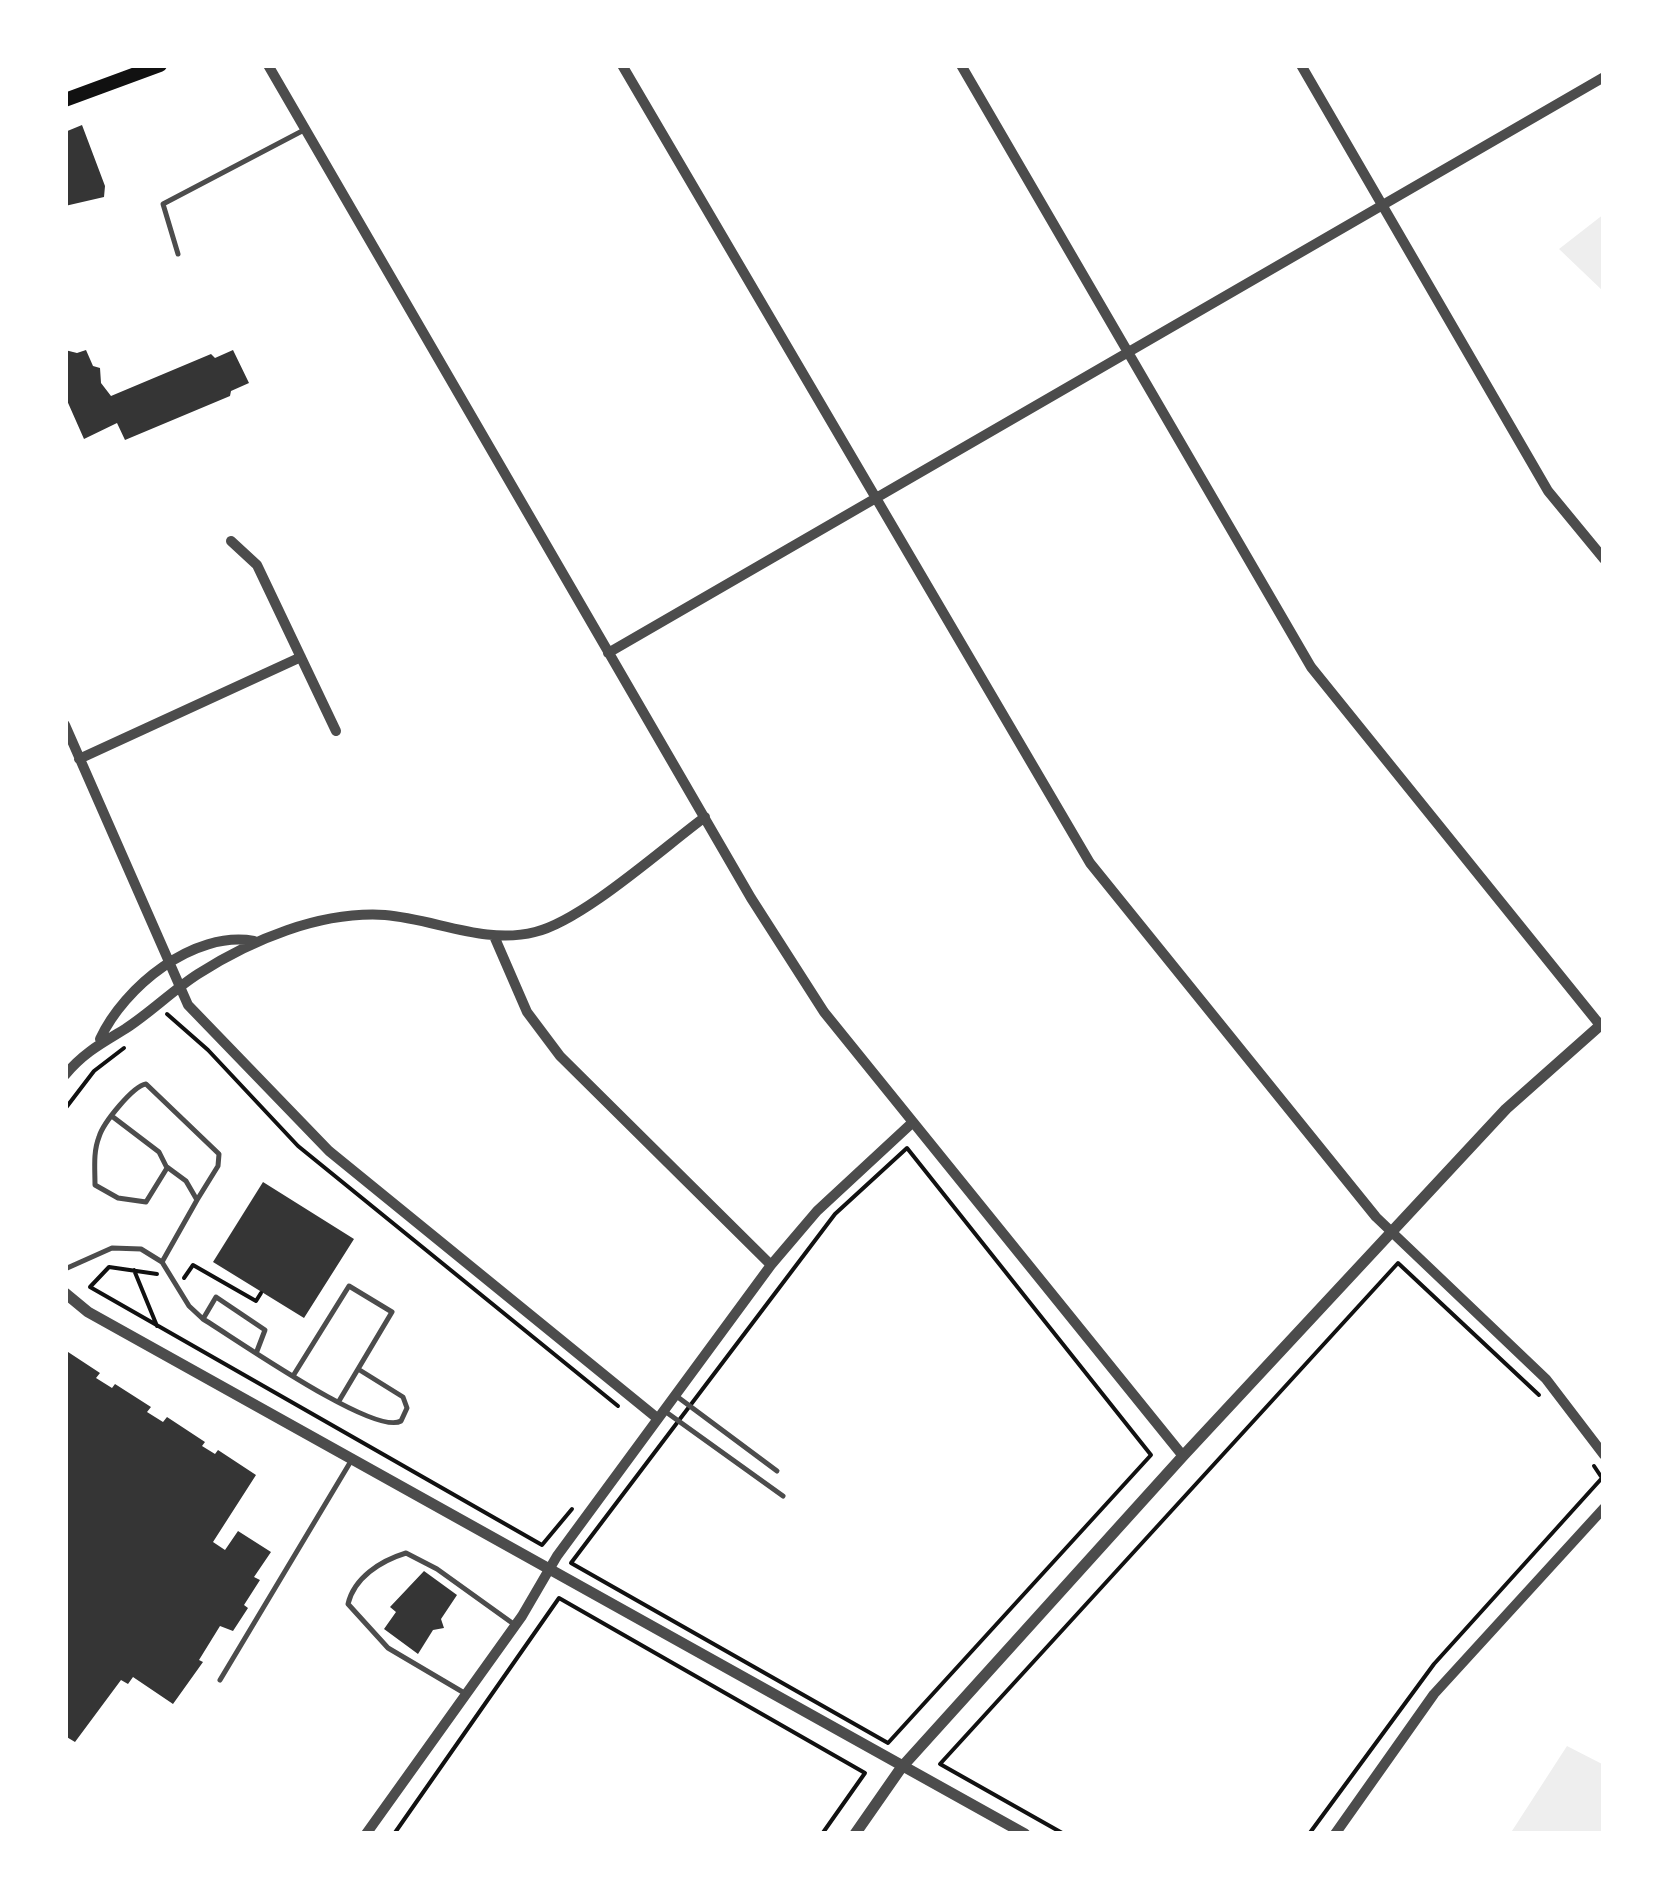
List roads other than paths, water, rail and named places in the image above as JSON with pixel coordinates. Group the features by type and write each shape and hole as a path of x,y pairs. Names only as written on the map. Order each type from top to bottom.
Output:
{"main road":[{"path":"65,100 160,65"}],"street":[{"path":"268,65 608,652 824,1012 1183,1456"},
{"path":"622,65 1090,863 1392,1233 1546,1380 1604,1455"},
{"path":"855,1834 901,1768 1183,1456 1506,1110 1602,1024 1311,667 961,65"},
{"path":"1301,65 1548,491 1604,559"},
{"path":"608,652 1604,77"},
{"path":"231,541 257,565 336,731"},
{"path":"79,760 301,657"},
{"path":"66,729 177,989 193,1012 329,1151 660,1414"},
{"path":"65,1074 100,1040 124,1029 177,989 254,942 311,924 383,915 494,936 550,928 705,817"},
{"path":"494,936 527,1012 560,1056 771,1265"},
{"path":"100,1040 110,1017 167,965 236,938 254,942"},
{"path":"366,1834 660,1414 771,1265 817,1211 912,1122"},
{"path":"65,1294 88,1312 548,1572 1025,1834"},
{"path":"1335,1834 1434,1694 1604,1508"}],"lane":[{"path":"178,254 163,204 307,128"},
{"path":"162,1262 218,1166 219,1154 157,1090 138,1085 97,1140 95,1186 118,1198 146,1202 166,1166"},
{"path":"113,1118 159,1152 166,1166 186,1182 197,1200"},
{"path":"65,1269 112,1248 142,1249 162,1262 189,1306 203,1319 339,1402 384,1424 401,1421 408,1408 404,1397 358,1370"},
{"path":"293,1376 349,1286 392,1312 339,1402"},
{"path":"203,1319 216,1298 265,1330 257,1351"},
{"path":"676,1395 777,1471"},
{"path":"660,1414 678,1419 783,1496"},
{"path":"220,1680 352,1460"},
{"path":"466,1694 388,1648 348,1604 352,1589 391,1558 406,1554 437,1569 514,1626"}]}
